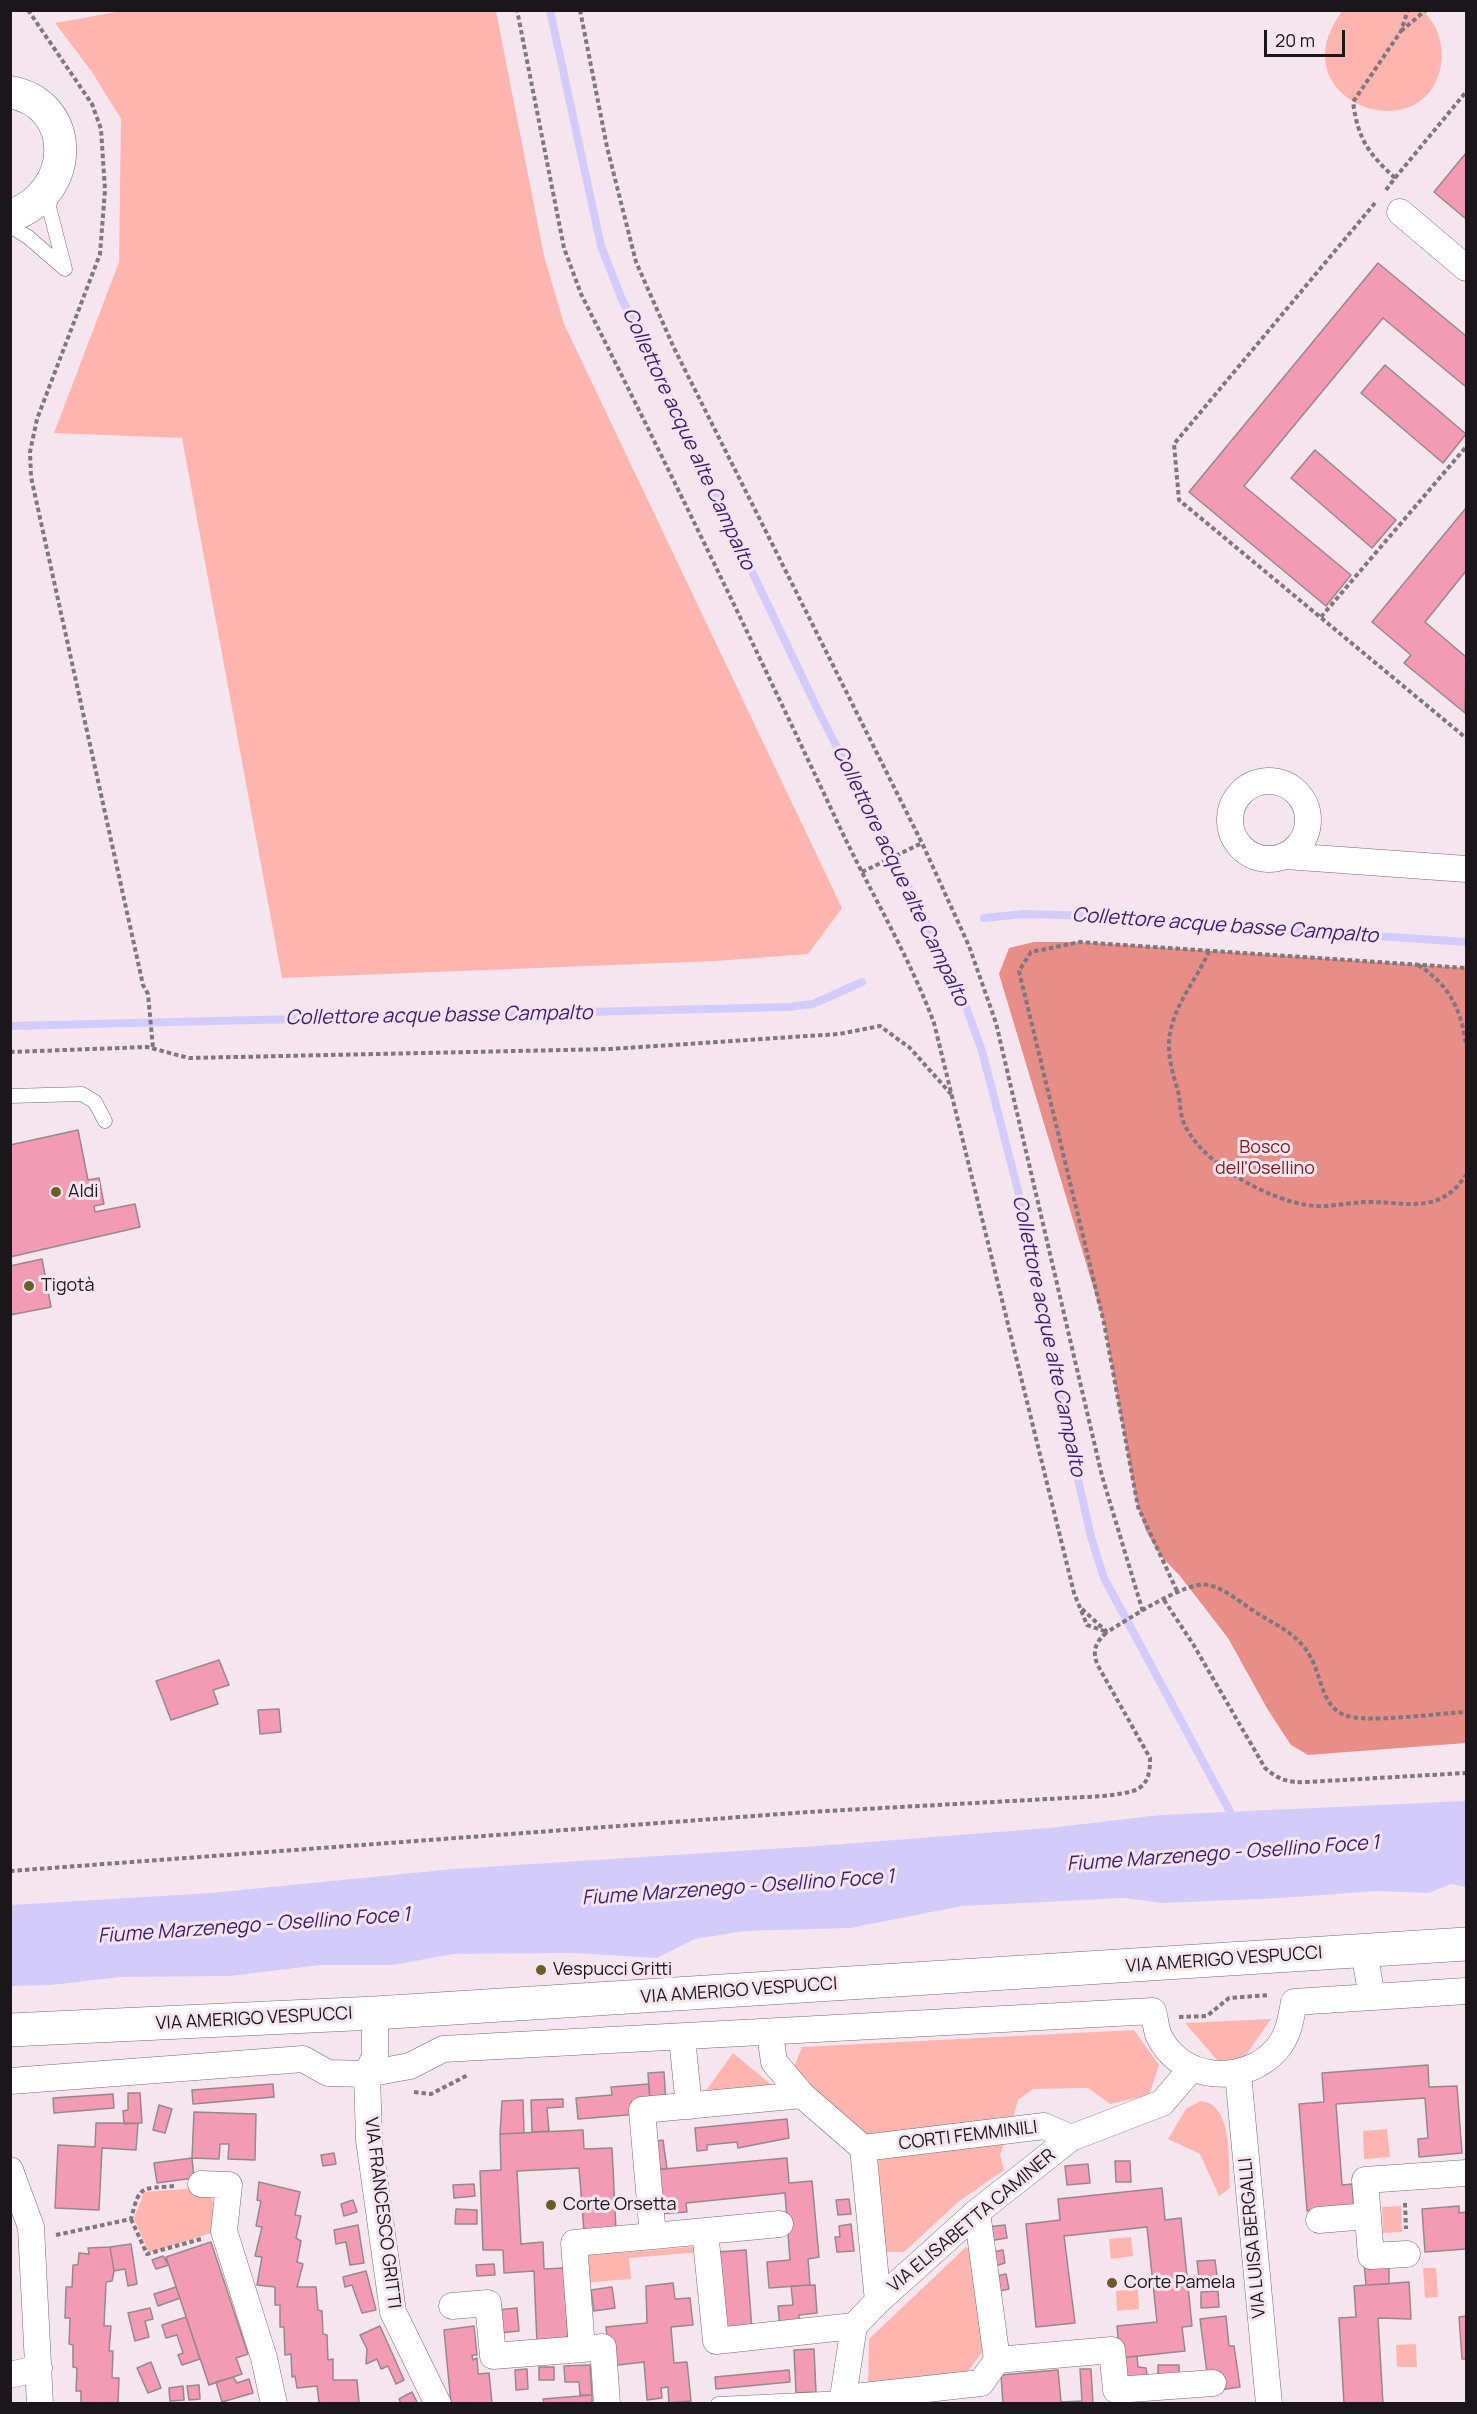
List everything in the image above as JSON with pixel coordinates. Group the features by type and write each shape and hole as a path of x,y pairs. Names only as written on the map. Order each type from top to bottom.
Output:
{"main road":[{"name":"VIA AMERIGO VESPUCCI","path":"10,2030 375,2013 1467,1944"}],"street":[{"path":"10,216 28,210 42,199 53,185 60,159 57,131 42,109 13,89"},
{"path":"1400,212 1467,268"},
{"path":"1339,859 1308,817 1300,795 1280,783 1268,781 1246,788 1232,806 1230,829 1242,850 1263,859 1286,856 1467,869"},
{"path":"1286,856 1304,840 1308,817"},
{"path":"1364,1951 1372,1997"},
{"path":"10,2081 303,2059 328,2073 367,2074 410,2066 443,2049 1154,2015 1159,2034 1172,2054 1192,2068 1215,2075 1239,2073 1261,2064 1278,2048 1290,2026 1294,2002 1467,1991"},
{"name":"VIA FRANCESCO GRITTI","path":"375,2013 375,2056 367,2074 369,2140 393,2312 438,2403"},
{"path":"771,2034 774,2062 802,2095 863,2148 878,2301"},
{"path":"682,2038 689,2106"},
{"name":"VIA ELISABETTA CAMINER","path":"854,2326 878,2301 977,2212 1071,2138 1162,2103 1192,2068"},
{"name":"VIA LUISA BERGALLI","path":"1239,2073 1269,2403"},
{"path":"653,2236 642,2110 802,2095"},
{"name":"CORTI FEMMINILI","path":"863,2148 1044,2126 1071,2138"},
{"path":"10,2170 31,2227 40,2403"},
{"path":"1407,2254 1371,2256 1365,2180 1467,2173"},
{"path":"201,2184 229,2185 224,2231 264,2358 274,2403"},
{"path":"705,2231 716,2341 854,2326 844,2401 981,2393 997,2360 977,2212"},
{"path":"1319,2220 1368,2216"},
{"path":"582,2349 574,2243 780,2224"},
{"path":"452,2306 488,2303 493,2356 603,2347 607,2403"},
{"path":"997,2360 1112,2350 1128,2394 1213,2383"},
{"path":"10,2375 39,2368"}],"lane":[{"path":"10,226 28,237 65,269 49,207 53,185"},
{"path":"10,1096 82,1094 95,1102 105,1121"},
{"path":"718,2403 844,2401"}],"path":[{"path":"28,10 92,104 101,129 105,190 100,254 37,419 30,460 31,477 149,1005 153,1048"},
{"path":"517,10 564,248 581,294 725,583 862,872 921,990 954,1096 1074,1593 1088,1625 1107,1632"},
{"path":"580,10 607,147 636,262 674,348 922,843 969,946 996,1023 1102,1476 1143,1612"},
{"path":"1395,178 1373,158 1356,129 1353,102 1401,31 1408,10"},
{"path":"1401,31 1426,10"},
{"path":"1467,92 1174,444 1179,500 1467,738"},
{"path":"1321,617 1467,447"},
{"path":"862,872 922,843"},
{"path":"1177,1591 1138,1508 1104,1323 1019,970 1031,952 1080,942 1467,968"},
{"path":"1209,951 1200,973 1177,1008 1169,1043 1182,1119 1194,1137 1218,1164 1247,1183 1312,1206 1332,1206 1354,1202 1417,1206 1443,1199 1467,1175"},
{"path":"1418,964 1435,976 1453,999 1463,1022 1467,1046"},
{"path":"10,1052 153,1048 189,1058 610,1049 839,1034 880,1026 910,1048 954,1096"},
{"path":"10,1871 808,1812 1125,1793 1146,1784 1150,1773 1150,1758 1097,1664 1094,1654 1097,1641 1107,1632 1177,1591 1193,1585 1209,1585 1293,1635 1307,1648 1317,1671 1323,1694 1332,1708 1346,1716 1364,1718 1467,1712"},
{"path":"1164,1600 1193,1644 1264,1768 1276,1779 1292,1783 1467,1773"},
{"path":"1080,1607 1107,1632"},
{"path":"1154,2015 1207,2016 1228,1998 1292,1993 1294,2002"},
{"path":"1404,2177 1407,2254"},
{"path":"201,2184 143,2189 137,2194 131,2219 147,2254 224,2231"},
{"path":"32,2241 131,2219"}],"shaded area":[{"path":"1343,10 1423,11 1433,22 1442,50 1441,65 1429,92 1409,107 1385,111 1360,105 1339,91 1327,69 1327,42"},
{"path":"122,11 496,11 544,256 564,324 842,908 808,954 716,961 282,978 182,438 54,433 119,262 121,119 92,72 55,23"},
{"path":"1271,2019 1244,2058 1218,2061 1185,2023"},
{"path":"1134,2030 1159,2065 1149,2095 1110,2104 1088,2088 1033,2089 1018,2100 1013,2118 867,2135 793,2070 802,2047"},
{"path":"733,2053 774,2087 705,2092"},
{"path":"1200,2101 1211,2104 1219,2112 1227,2136 1230,2188 1219,2196 1200,2154 1168,2139 1186,2109"},
{"path":"1387,2129 1390,2157 1364,2159 1363,2131"},
{"path":"1004,2143 1000,2155 1004,2170 958,2202 904,2252 881,2252 878,2159"},
{"path":"212,2187 214,2232 153,2252 148,2251 134,2218 144,2192"},
{"path":"1401,2206 1402,2232 1383,2233 1382,2207"},
{"path":"1131,2237 1133,2256 1111,2259 1109,2239"},
{"path":"701,2246 702,2252 629,2258 631,2279 582,2283 580,2256"},
{"path":"966,2247 974,2254 985,2348 968,2371 868,2384 869,2339"},
{"path":"1423,2268 1436,2268 1438,2297 1425,2298"},
{"path":"1138,2289 1139,2309 1117,2311 1116,2291"},
{"path":"1416,2344 1417,2367 1397,2367 1396,2345"}],"green space":[{"name":"Bosco dell'Osellino","path":"1034,942 1080,942 1466,968 1466,1743 1308,1755 1291,1745 1268,1710 1228,1638 1180,1576 1160,1555 1146,1531 1136,1500 1104,1323 999,974 1009,948"}],"water":[{"name":"Fiume Marzenego - Osellino Foce 1","path":"1466,1801 1466,1887 1451,1884 1429,1893 1377,1891 1162,1903 1124,1898 962,1906 850,1928 744,1931 695,1939 657,1958 573,1953 453,1954 393,1965 320,1965 230,1976 121,1977 51,1985 11,1986 11,1905 211,1893 453,1869 817,1846 1049,1828 1161,1815"}],"building":[{"path":"1466,153 1466,219 1434,192"},
{"path":"1378,263 1466,336 1466,387 1383,318 1244,486 1351,575 1326,606 1189,492"},
{"path":"1385,365 1466,434 1443,463 1361,393"},
{"path":"1315,450 1396,520 1372,548 1291,478"},
{"path":"1466,508 1466,571 1425,622 1466,657 1465,713 1404,663 1411,655 1372,622"},
{"name":"Aldi","path":"78,1130 88,1180 99,1178 104,1204 94,1206 95,1212 135,1204 140,1227 10,1257 10,1145"},
{"name":"Tigotà","path":"42,1259 51,1307 10,1315 10,1266"},
{"path":"219,1660 229,1685 213,1690 218,1704 171,1720 156,1681"},
{"path":"279,1709 281,1732 260,1734 258,1710"},
{"path":"1428,2065 1429,2087 1457,2086 1462,2153 1419,2157 1418,2139 1428,2138 1425,2098 1336,2104 1342,2185 1352,2184 1354,2208 1307,2211 1299,2104 1324,2102 1322,2073"},
{"path":"664,2072 666,2103 650,2104 648,2073"},
{"path":"273,2084 274,2097 193,2104 192,2090"},
{"path":"649,2084 650,2104 639,2114 578,2119 576,2098 612,2095 611,2087"},
{"path":"128,2093 140,2093 142,2123 124,2124 123,2111 128,2110"},
{"path":"113,2094 114,2108 54,2113 53,2098"},
{"path":"563,2099 563,2107 547,2108 549,2131 532,2132 531,2100"},
{"path":"523,2100 524,2133 500,2134 502,2101"},
{"path":"159,2105 172,2109 165,2133 153,2130"},
{"path":"194,2112 256,2114 255,2160 228,2159 229,2144 220,2144 219,2159 192,2158"},
{"path":"787,2119 789,2138 738,2148 737,2142 707,2145 707,2150 697,2151 695,2128"},
{"path":"96,2123 138,2123 136,2150 102,2148 99,2210 55,2208 58,2145 95,2147"},
{"path":"583,2130 584,2149 612,2148 616,2230 584,2231 579,2168 517,2171 521,2244 543,2242 544,2269 565,2268 568,2343 537,2345 534,2271 504,2273 503,2250 483,2250 480,2171 501,2170 500,2134"},
{"path":"663,2140 667,2169 652,2170 651,2142"},
{"path":"334,2153 336,2164 323,2166 321,2155"},
{"path":"192,2158 194,2178 157,2183 154,2163"},
{"path":"787,2158 789,2183 812,2181 819,2257 808,2259 810,2285 769,2288 767,2262 790,2260 785,2193 686,2203 687,2212 656,2214 652,2170"},
{"path":"1115,2161 1130,2161 1131,2182 1116,2182"},
{"path":"1088,2164 1090,2183 1067,2185 1065,2166"},
{"path":"259,2182 300,2192 295,2215 301,2216 296,2238 301,2241 297,2262 303,2264 297,2287 316,2287 318,2310 322,2311 323,2334 327,2335 328,2360 333,2359 333,2380 357,2380 359,2403 375,2404 323,2404 319,2402 317,2386 297,2388 295,2376 292,2377 291,2354 285,2355 284,2327 280,2327 280,2305 275,2305 275,2287 257,2285 262,2257 255,2256 262,2227 256,2226 261,2201 257,2200"},
{"path":"474,2184 475,2196 454,2198 453,2185"},
{"path":"1162,2188 1165,2220 1181,2218 1192,2326 1182,2327 1185,2351 1120,2358 1117,2326 1157,2322 1147,2227 1064,2236 1075,2323 1036,2327 1026,2224 1060,2220 1058,2199"},
{"path":"849,2199 851,2214 838,2215 836,2200"},
{"path":"353,2200 357,2212 344,2216 341,2204"},
{"path":"1459,2206 1459,2213 1466,2212 1466,2249 1425,2252 1422,2209"},
{"path":"456,2209 477,2210 477,2224 455,2224"},
{"path":"851,2224 854,2251 837,2252 835,2237 840,2237 839,2226"},
{"path":"358,2225 364,2263 350,2265 346,2242 336,2244 334,2230"},
{"path":"1005,2225 1007,2238 989,2241 986,2227"},
{"path":"211,2242 248,2354 236,2358 242,2374 209,2385 166,2257"},
{"path":"131,2244 137,2284 128,2286 125,2269 114,2271 110,2247"},
{"path":"110,2247 114,2271 112,2281 106,2282 104,2326 111,2326 109,2351 113,2351 112,2378 119,2378 118,2402 122,2404 81,2404 81,2391 76,2391 77,2368 73,2367 73,2345 69,2344 70,2318 65,2318 66,2287 72,2287 73,2265 78,2265 79,2253 89,2254 88,2248"},
{"path":"746,2250 752,2330 720,2333 717,2252"},
{"path":"1003,2250 1005,2263 992,2267 989,2253"},
{"path":"163,2256 169,2265 156,2269 152,2260"},
{"path":"1389,2259 1389,2284 1366,2285 1364,2261"},
{"path":"1215,2260 1218,2284 1200,2286 1197,2261"},
{"path":"494,2264 495,2275 477,2276 476,2265"},
{"path":"366,2271 376,2310 362,2313 352,2285 345,2287 343,2277"},
{"path":"1006,2274 1009,2289 995,2292 992,2277"},
{"path":"1409,2282 1411,2319 1378,2318 1383,2404 1344,2404 1339,2318 1356,2317 1354,2286"},
{"path":"673,2283 675,2299 690,2298 693,2325 671,2327 674,2363 687,2362 691,2401 669,2403 668,2387 661,2388 662,2398 647,2400 644,2362 610,2366 606,2327 647,2323 646,2286"},
{"path":"815,2285 817,2313 799,2315 799,2328 780,2329 778,2306 793,2305 791,2286"},
{"path":"176,2287 180,2298 158,2306 154,2294"},
{"path":"612,2287 615,2308 594,2311 591,2290"},
{"path":"1218,2291 1219,2307 1201,2308 1201,2292"},
{"path":"150,2308 153,2319 145,2321 149,2337 135,2341 128,2313"},
{"path":"517,2308 519,2331 499,2333 497,2310"},
{"path":"1226,2316 1229,2346 1234,2346 1240,2387 1219,2390 1207,2373 1200,2319"},
{"path":"1466,2316 1466,2359 1462,2359 1459,2317"},
{"path":"186,2317 200,2359 182,2365 178,2355 183,2353 177,2335 166,2338 162,2325"},
{"path":"380,2326 404,2380 396,2384 388,2366 381,2369 377,2359 366,2364 367,2349 360,2335"},
{"path":"474,2326 477,2355 472,2355 473,2360 477,2358 478,2374 489,2373 492,2404 451,2404 444,2330"},
{"path":"814,2349 816,2392 796,2393 794,2350"},
{"path":"1137,2356 1138,2367 1146,2368 1148,2381 1122,2383 1120,2358"},
{"path":"151,2362 161,2388 148,2393 137,2368"},
{"path":"590,2365 592,2395 580,2395 579,2382 565,2382 564,2366"},
{"path":"1158,2365 1179,2365 1179,2379 1158,2379"},
{"path":"539,2367 554,2367 554,2380 539,2380"},
{"path":"527,2369 528,2389 516,2390 515,2370"},
{"path":"1080,2369 1091,2369 1093,2404 1003,2404 1001,2375 1058,2370 1061,2402 1082,2401"},
{"path":"789,2370 790,2382 716,2389 715,2377"},
{"path":"233,2377 237,2383 249,2379 253,2393 222,2402 216,2382"},
{"path":"199,2385 200,2399 189,2400 187,2386"},
{"path":"183,2386 184,2400 170,2401 169,2388"},
{"path":"412,2392 418,2404 401,2404 399,2399"},
{"path":"592,2395 592,2404 536,2404 544,2403 543,2399"}],"waterway":[{"name":"Collettore acque alte Campalto","path":"550,10 601,246 621,297 817,708 958,985 982,1051 1018,1190 1051,1359 1091,1537 1104,1578 1235,1821"},
{"name":"Collettore acque basse Campalto","path":"984,918 1023,914 1063,915 1466,942"},
{"name":"Collettore acque basse Campalto","path":"10,1026 789,1007 813,1004 862,982"}],"place":[{"name":"Aldi","path":"56,1192"},
{"name":"Tigotà","path":"29,1286"},
{"name":"Vespucci Gritti","path":"541,1970"},
{"name":"Corte Orsetta","path":"551,2205"},
{"name":"Corte Pamela","path":"1112,2283"}]}
